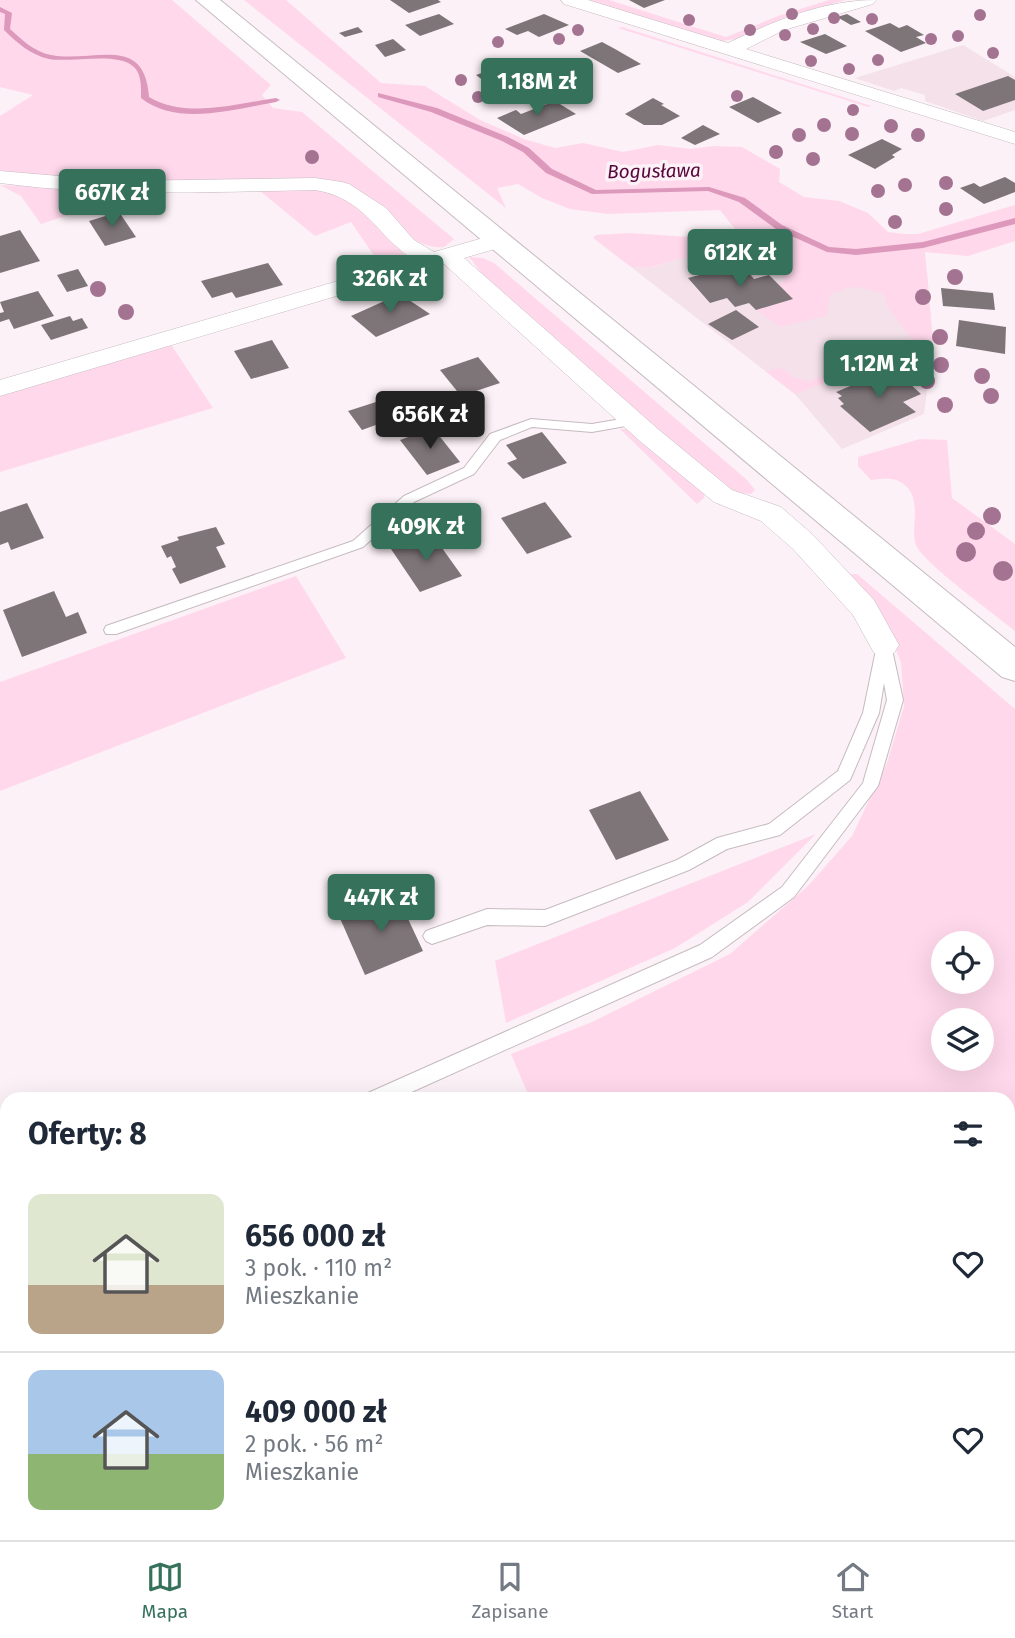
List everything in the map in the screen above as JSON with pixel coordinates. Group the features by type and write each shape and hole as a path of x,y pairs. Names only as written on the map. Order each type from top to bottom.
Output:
{"main road":[{"path":"207,0 1015,667"}],"street":[{"path":"570,0 1015,138"},
{"path":"728,50 787,22 867,0"},
{"path":"0,177 42,184 96,186 315,184 342,188 378,213 406,245 439,257 723,496 771,514 803,542 864,608 884,645"},
{"path":"0,388 497,241"}],"lane":[{"path":"111,630 358,544 409,499 469,471 495,437 531,423 592,428 633,421"},
{"path":"432,936 487,917 545,918 683,866 723,843 774,830 844,775 871,713 884,645"},
{"path":"391,1092 706,951 788,892 870,786 895,700 884,645"}],"shaded area":[{"path":"0,0 172,0 271,85 262,95 273,108 302,112 454,239 444,247 418,242 354,188 341,182 317,178 118,183 78,181 0,170 0,116 33,95 0,87"},
{"path":"244,0 286,0 381,83 425,86 480,120 524,139 555,148 583,143 623,152 658,145 691,149 713,146 742,147 780,169 779,182 804,197 839,201 868,213 888,232 918,234 1015,205 1015,241 968,256 925,252 933,343 795,394 765,371 782,368 795,378 808,381 840,371 850,355 871,347 877,350 894,343 905,349 916,345 889,309 883,294 859,287 845,288 831,293 826,316 780,327 756,310 793,299 778,284 786,281 768,262 749,255 717,253 674,260 649,268 631,267 593,238 596,235 629,233 734,240 735,229 720,210 608,214 570,209 542,198 518,184 497,188 506,208"},
{"path":"582,0 609,0 726,37 778,16 829,0 846,0 786,17 736,39 716,42"},
{"path":"622,27 871,106 618,28"},
{"path":"963,45 1015,77 1015,110 983,121 925,101 925,95 901,88 894,91 855,78"},
{"path":"0,185 140,192 41,224 21,196"},
{"path":"315,189 336,193 356,206 407,257 382,267 351,222 315,236 260,191"},
{"path":"734,240 927,271 933,343 924,414 842,449 795,394 631,267 650,268"},
{"path":"469,257 483,258 494,263 747,480 755,490 751,494 730,492 490,284"},
{"path":"170,343 213,408 0,472 0,394"},
{"path":"620,429 630,429 704,491 704,498 697,504"},
{"path":"920,439 947,440 952,498 1015,544 1015,631 945,576 921,553 915,539 914,501 907,487 894,479 871,480 858,466 858,457"},
{"path":"849,574 857,574 1015,709 1015,1092 527,1092 511,1054 592,1022 730,954 809,885 852,836 887,763 904,706 901,663 891,636"},
{"path":"296,576 346,658 0,791 0,682"},
{"path":"816,834 748,902 675,948 506,1023 495,961"}],"building":[{"path":"390,0 438,0 441,2 409,13"},
{"path":"629,0 665,0 644,8"},
{"path":"439,14 454,24 420,36 405,25"},
{"path":"544,14 569,25 539,37 528,31 517,35 505,29"},
{"path":"847,14 861,22 851,25 837,17"},
{"path":"890,23 899,28 907,25 924,35 916,37 926,43 901,52 865,31"},
{"path":"358,27 363,32 345,37 339,33"},
{"path":"825,34 847,46 826,54 800,42"},
{"path":"393,39 406,50 385,57 375,45"},
{"path":"602,42 641,64 618,73 580,51"},
{"path":"502,66 529,86 503,95 476,75"},
{"path":"1008,76 1015,80 1015,100 983,111 955,94"},
{"path":"753,97 782,113 758,123 729,107"},
{"path":"653,98 680,116 662,125 644,125 625,114"},
{"path":"555,101 576,114 524,135 497,118 516,110 521,114"},
{"path":"703,125 720,134 695,145 681,138"},
{"path":"882,139 902,149 892,155 895,157 875,169 848,155"},
{"path":"1005,177 1015,183 1015,192 984,204 960,188 974,183 980,187"},
{"path":"119,212 136,237 105,246 89,221"},
{"path":"20,230 40,261 0,273 0,236"},
{"path":"268,263 283,285 236,298 232,292 212,298 201,281"},
{"path":"78,269 88,286 67,292 57,275"},
{"path":"718,270 749,273 754,279 769,275 793,299 756,310 749,303 735,307 727,298 710,303 688,278"},
{"path":"941,288 993,293 995,310 943,306"},
{"path":"38,291 54,316 14,329 9,319 0,322 0,313 4,312 0,302"},
{"path":"400,294 430,314 376,337 351,316"},
{"path":"736,310 759,327 732,340 708,324"},
{"path":"70,316 73,321 82,318 88,328 51,340 41,325"},
{"path":"959,320 1006,327 1005,354 956,346"},
{"path":"272,340 289,368 251,379 234,351"},
{"path":"478,357 500,383 461,396 440,370"},
{"path":"893,368 921,394 903,402 916,412 870,432 840,406 844,404 838,398 842,396 836,392"},
{"path":"404,393 417,410 362,430 348,411"},
{"path":"467,415 475,424 445,435 437,426"},
{"path":"433,428 460,462 427,475 400,440"},
{"path":"542,432 567,463 523,479 507,463 517,459 506,445"},
{"path":"545,502 572,537 527,554 501,518"},
{"path":"27,503 44,538 11,550 8,542 0,545 0,512"},
{"path":"216,527 225,544 216,547 226,567 180,584 172,569 176,567 171,556 167,558 161,546 179,540 177,537"},
{"path":"432,534 462,576 420,592 391,549"},
{"path":"54,591 66,617 78,612 87,633 22,657 3,610"},
{"path":"640,791 669,840 616,860 589,810"},
{"path":"396,893 423,951 365,975 339,916"}],"waterway":[{"name":"Bogusława","path":"0,9 9,13 6,29 38,53 66,59 114,57 127,60 138,67 144,79 145,98 173,110 208,110 276,100"},
{"name":"Bogusława","path":"381,95 434,110 505,139 526,150 549,171 595,192 709,189 742,200 779,227 827,249 856,252 923,245 1015,221"}]}
